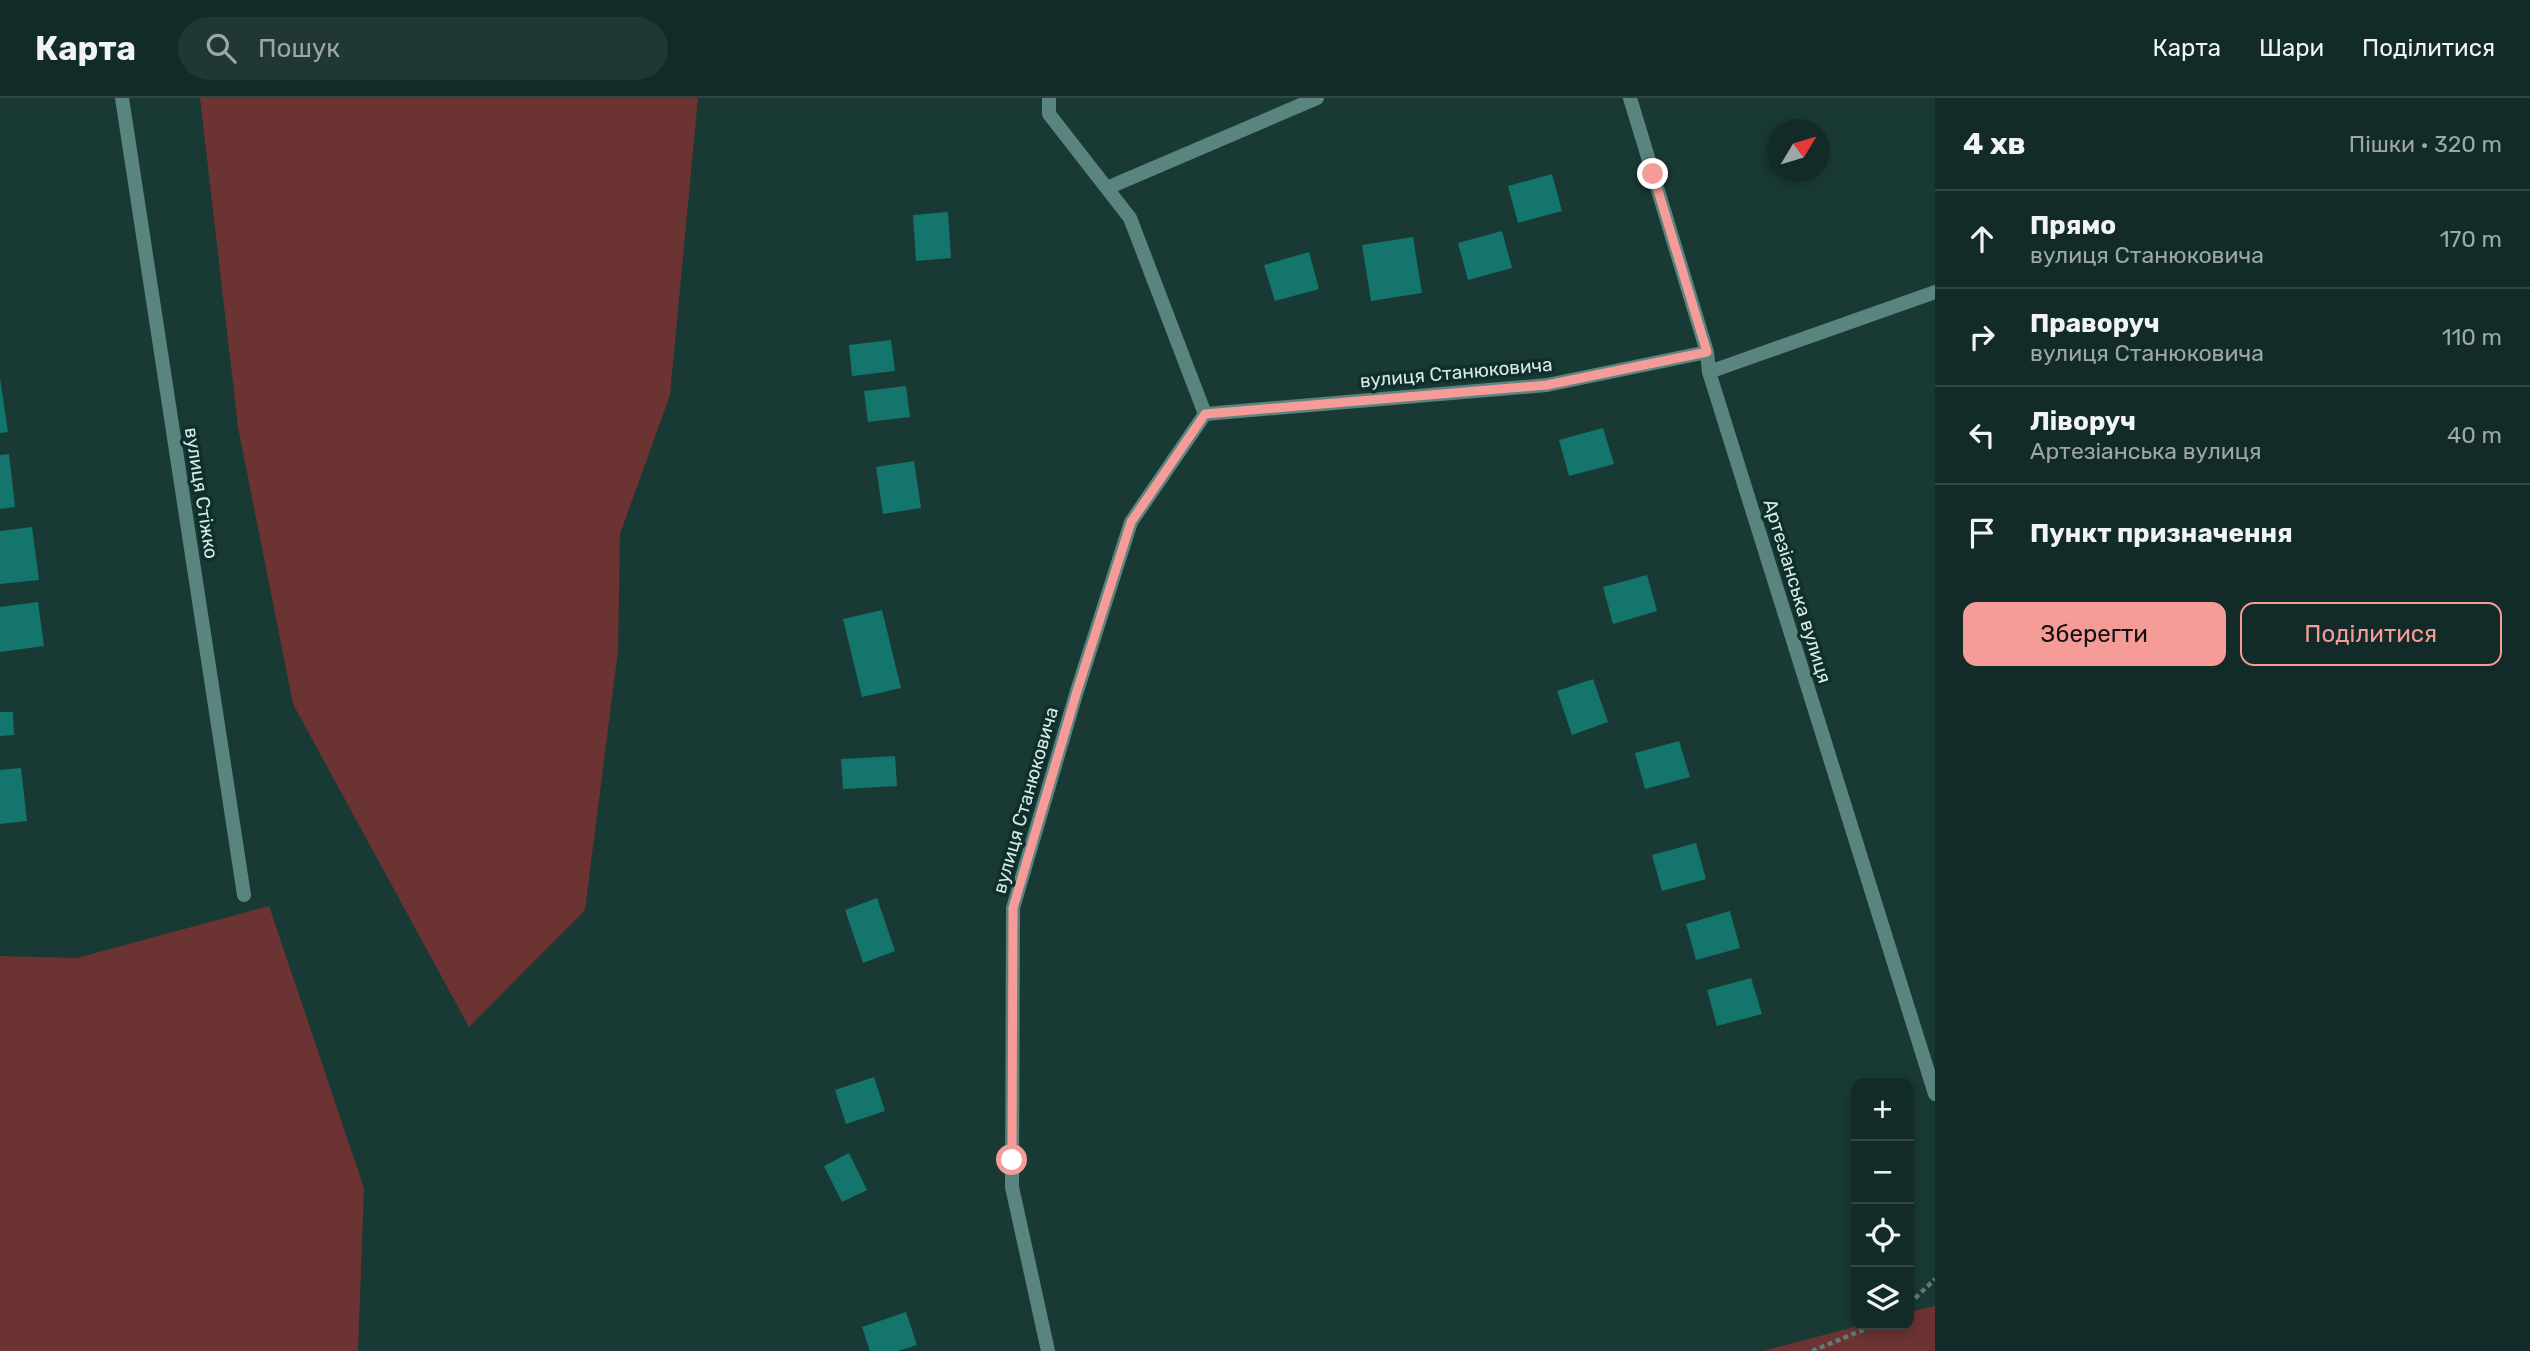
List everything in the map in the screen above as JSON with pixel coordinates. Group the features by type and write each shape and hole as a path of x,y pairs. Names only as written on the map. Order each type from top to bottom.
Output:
{"street":[{"name":"вулиця Стіжко","path":"122,98 244,895"},
{"path":"1049,98 1049,114 1130,218 1205,414"},
{"path":"1107,188 1317,98"},
{"name":"Артезіанська вулиця","path":"1630,98 1707,352 1709,372 1935,1094"},
{"path":"1709,372 1935,292"},
{"name":"вулиця Станюковича","path":"1048,1351 1012,1187 1013,908 1077,691 1131,522 1205,414 1547,385 1707,352"}],"path":[{"path":"1914,1299 1935,1279"},
{"path":"1812,1351 1863,1330"}],"shaded area":[{"path":"200,98 698,98 670,395 620,534 618,650 585,910 469,1027 293,704 238,427"},
{"path":"269,906 364,1188 358,1351 0,1351 0,956 77,958"},
{"path":"1935,1306 1935,1351 1763,1351 1851,1328 1851,1330 1914,1330 1914,1311"}],"building":[{"path":"1552,174 1562,211 1518,223 1508,186"},
{"path":"948,212 951,258 916,261 913,215"},
{"path":"1502,231 1512,268 1468,280 1458,243"},
{"path":"1413,237 1422,293 1371,301 1362,245"},
{"path":"1309,252 1319,289 1275,301 1264,265"},
{"path":"891,340 895,371 852,376 849,345"},
{"path":"0,378 8,432 0,433"},
{"path":"906,386 910,417 868,422 864,391"},
{"path":"1603,428 1614,464 1569,476 1559,440"},
{"path":"9,454 15,507 0,509 0,455"},
{"path":"914,461 921,508 883,514 876,467"},
{"path":"32,527 39,580 0,584 0,531"},
{"path":"1647,575 1657,611 1613,624 1603,587"},
{"path":"38,602 44,646 0,652 0,607"},
{"path":"882,610 901,688 862,697 843,619"},
{"path":"1593,679 1608,722 1572,735 1557,691"},
{"path":"0,712 13,712 14,735 0,736"},
{"path":"1679,741 1690,777 1645,789 1635,753"},
{"path":"895,756 897,786 843,789 841,759"},
{"path":"21,768 27,821 0,824 0,770"},
{"path":"1696,843 1706,879 1662,891 1652,855"},
{"path":"877,898 895,951 863,963 845,910"},
{"path":"1730,911 1740,948 1696,960 1686,924"},
{"path":"1751,978 1762,1014 1717,1026 1707,990"},
{"path":"874,1077 885,1111 846,1124 835,1090"},
{"path":"849,1153 867,1190 842,1202 824,1166"},
{"path":"906,1312 917,1345 898,1351 870,1351 862,1327"}],"route":[{"path":"1012,1160 1013,908 1077,691 1131,522 1205,414 1547,385 1707,352 1653,174"}]}
